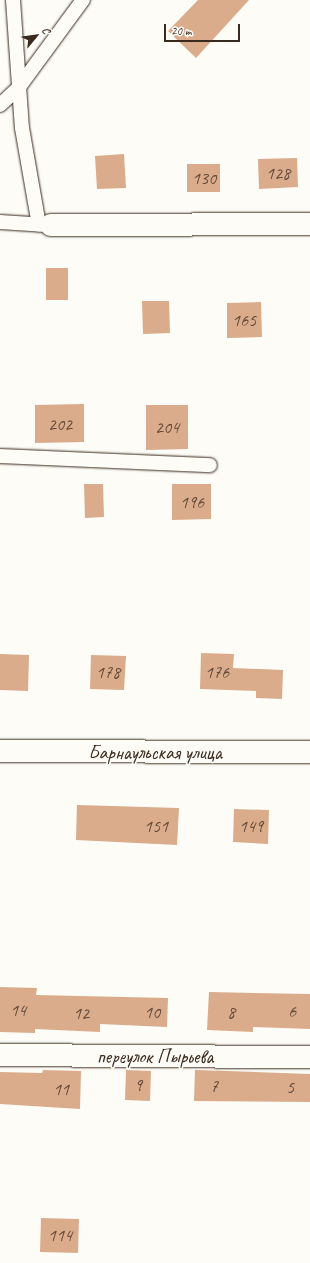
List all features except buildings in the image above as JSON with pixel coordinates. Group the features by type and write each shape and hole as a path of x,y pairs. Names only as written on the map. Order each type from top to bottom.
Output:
{"street":[{"path":"45,225 310,224"},
{"name":"Барнаульская улица","path":"0,751 310,752"},
{"name":"переулок Пырьева","path":"0,1055 310,1057"}],"lane":[{"path":"0,222 45,225 22,128 13,0"},
{"path":"0,105 19,87 82,0"},
{"path":"0,456 210,465"}]}
